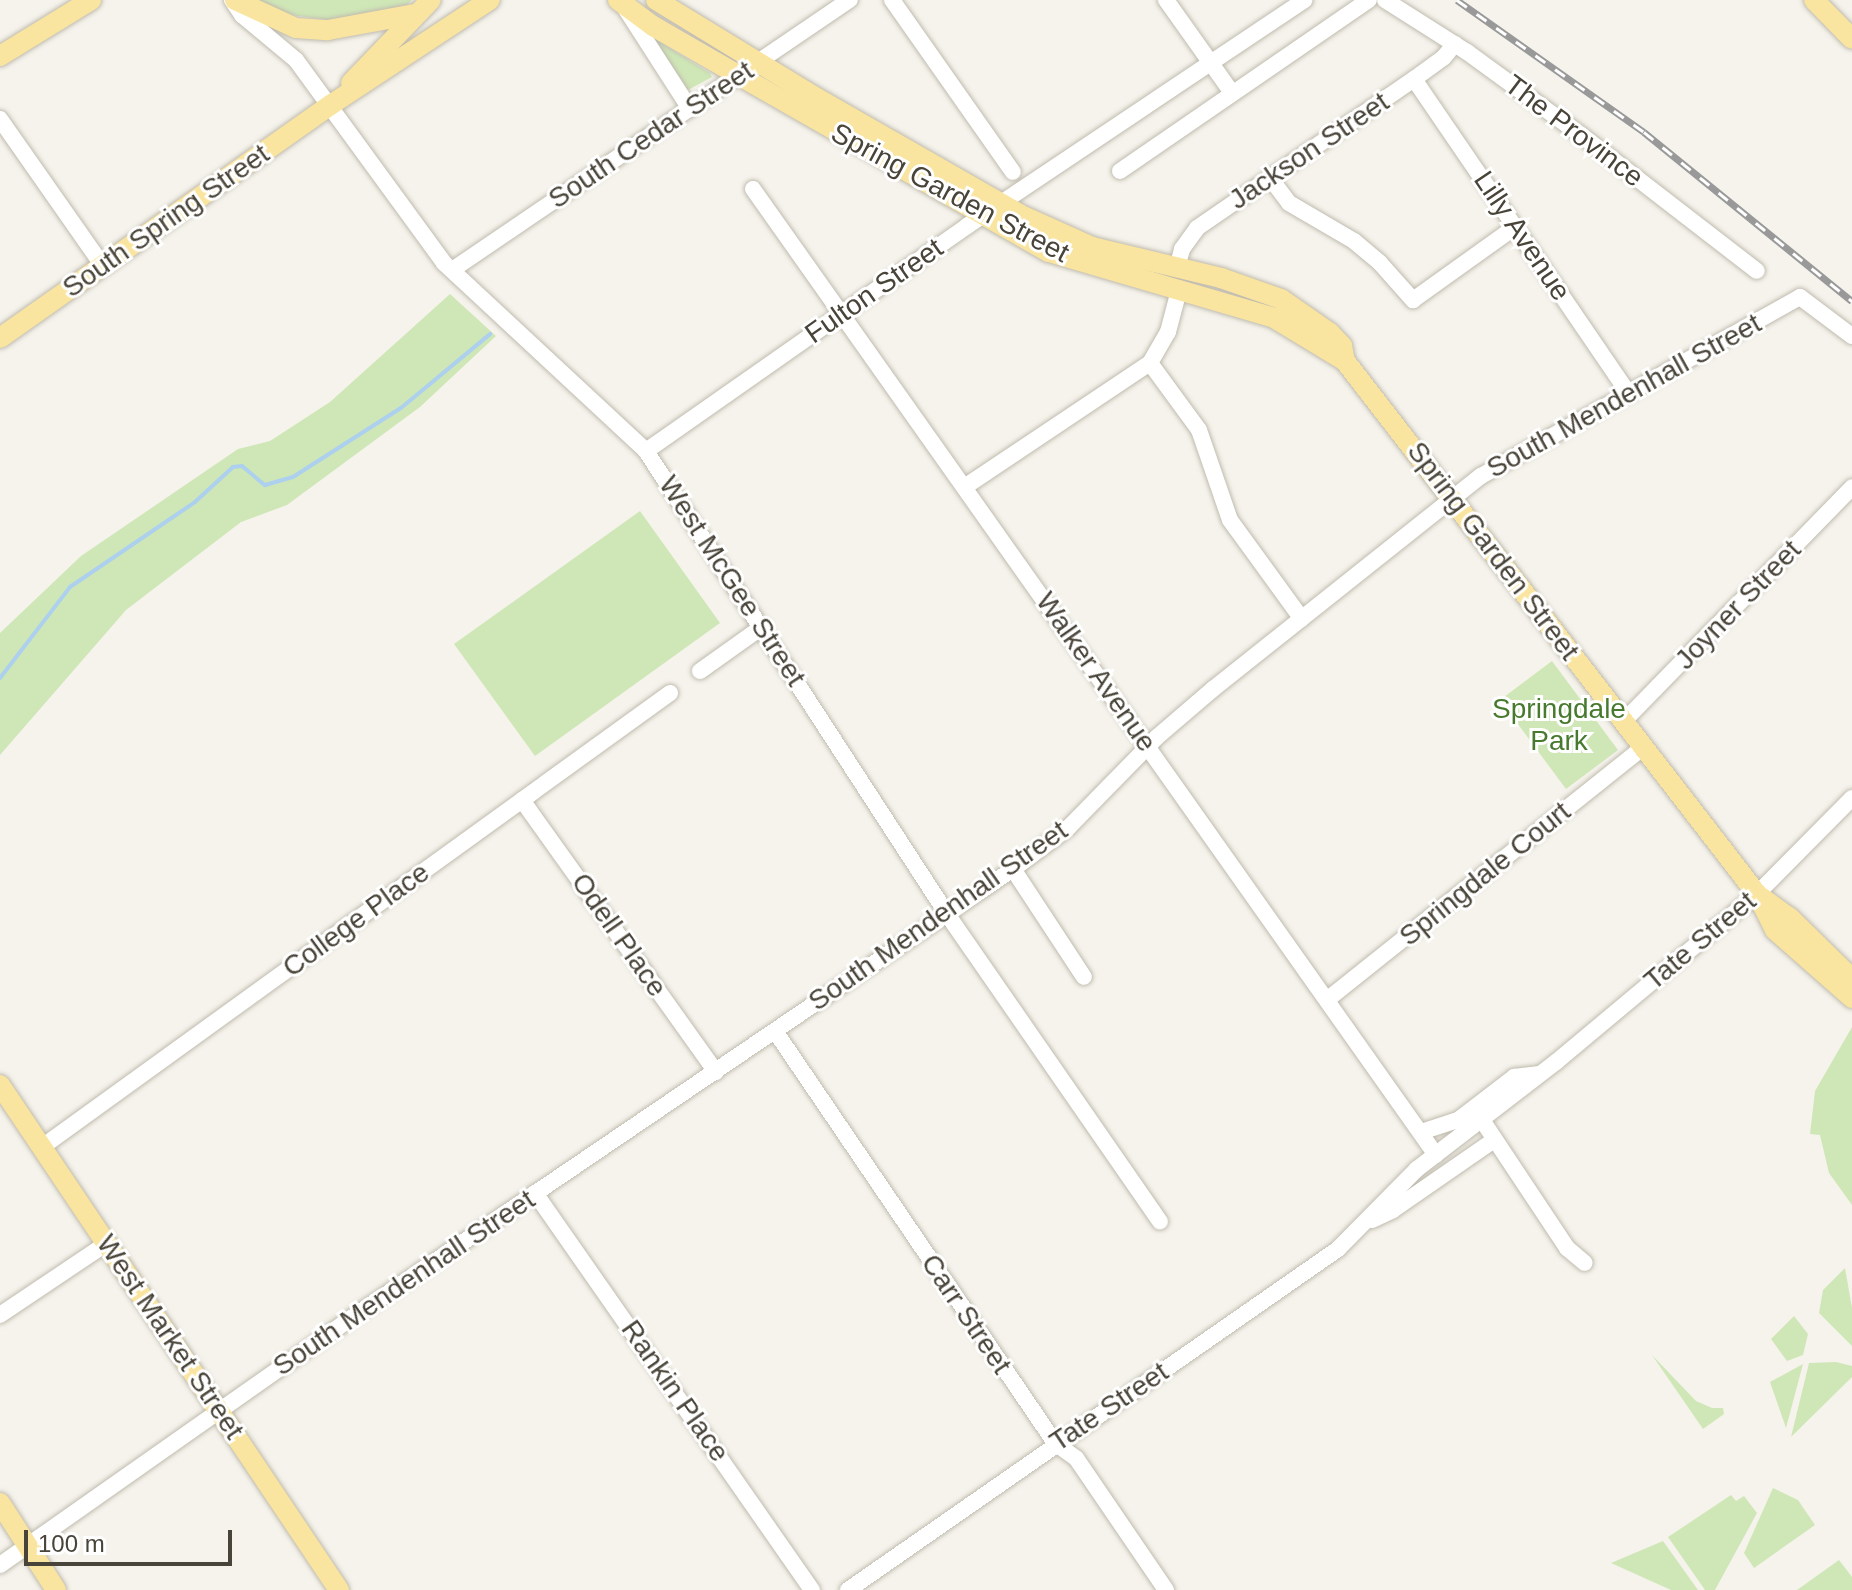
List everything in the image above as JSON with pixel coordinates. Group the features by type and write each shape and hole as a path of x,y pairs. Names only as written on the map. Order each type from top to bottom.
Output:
{"main road":[{"path":"0,56 91,0"},
{"path":"233,0 296,28 328,30 415,14"},
{"path":"332,104 431,0"},
{"path":"332,104 490,0"},
{"name":"Spring Garden Street","path":"656,0 1000,203 1092,247 1252,287 1281,299 1330,333 1342,346 1345,361"},
{"path":"1814,0 1852,39"},
{"name":"Spring Garden Street","path":"620,2 738,75 1049,252 1274,318 1345,361 1453,497 1641,749 1757,894 1775,930 1852,998"},
{"name":"South Spring Street","path":"0,338 332,104"},
{"name":"Spring Garden Street","path":"1757,894 1789,917 1852,979"},
{"name":"West Market Street","path":"0,1085 339,1590"},
{"path":"0,1503 56,1590"}],"street":[{"name":"West McGee Street","path":"233,0 242,15 296,60 332,104 452,270 646,451 763,626 947,914 1160,1222"},
{"name":"South Cedar Street","path":"452,270 850,0"},
{"path":"892,0 1013,172"},
{"path":"1166,0 1232,93"},
{"name":"Fulton Street","path":"646,451 982,215 1304,0"},
{"path":"1120,171 1369,0"},
{"name":"The Province","path":"1385,0 1455,44 1581,135 1757,271"},
{"path":"620,2 690,109"},
{"name":"Jackson Street","path":"1177,268 1182,249 1197,228 1414,79 1444,57 1455,44"},
{"name":"Lilly Avenue","path":"1414,79 1629,394"},
{"path":"0,119 103,266"},
{"path":"1271,179 1289,203 1354,241 1380,263 1413,300 1515,227"},
{"name":"Walker Avenue","path":"753,189 966,486 1436,1155"},
{"path":"966,486 1150,363 1168,332 1179,290"},
{"name":"South Mendenhall Street","path":"0,1565 218,1410 1013,869 1068,828 1148,747 1481,476 1800,297 1852,336"},
{"path":"1150,363 1199,430 1230,520 1302,619"},
{"name":"Joyner Street","path":"1623,722 1852,487"},
{"path":"700,671 763,626"},
{"name":"College Place","path":"42,1147 670,693"},
{"name":"Springdale Court","path":"1328,999 1641,749"},
{"name":"Tate Street","path":"848,1590 1055,1443 1312,1268 1368,1222 1391,1193 1436,1155 1540,1074 1757,894 1852,798"},
{"name":"Odell Place","path":"522,800 716,1072"},
{"path":"1013,869 1084,977"},
{"name":"Carr Street","path":"775,1031 1055,1443 1076,1458 1166,1590"},
{"name":"Tate Street","path":"1421,1132 1458,1120 1514,1077 1540,1074"},
{"path":"1482,1120 1567,1248 1585,1263"},
{"name":"Tate Street","path":"1368,1222 1393,1210 1494,1140"},
{"name":"Rankin Place","path":"535,1193 812,1590"},
{"path":"0,1315 107,1243"}],"green space":[{"path":"255,0 412,0 407,5 329,20 283,14"},
{"path":"656,40 712,77 686,91 653,41"},
{"path":"450,294 496,336 420,407 287,505 241,522 126,610 0,755 0,633 81,556 238,449 270,441 330,402"},
{"path":"640,511 720,623 535,756 454,644"},
{"name":"Springdale Park","path":"1552,661 1618,750 1566,789 1500,700"},
{"path":"1852,1027 1852,1205 1829,1173 1820,1135 1810,1134 1815,1091"},
{"path":"1845,1268 1852,1308 1852,1346 1819,1313 1823,1290"},
{"path":"1794,1316 1808,1334 1803,1355 1787,1361 1771,1339"},
{"path":"1652,1355 1696,1401 1712,1408 1723,1408 1724,1414 1703,1429"},
{"path":"1836,1362 1852,1366 1852,1377 1791,1437 1809,1363"},
{"path":"1803,1364 1786,1428 1770,1382"},
{"path":"1773,1488 1798,1500 1815,1525 1754,1568 1744,1553"},
{"path":"1731,1495 1736,1501 1744,1496 1757,1513 1715,1590 1705,1590 1668,1537"},
{"path":"1663,1541 1698,1590 1671,1590 1611,1563"},
{"path":"1839,1560 1852,1577 1852,1590 1797,1590"}],"waterway":[{"path":"0,678 70,587 195,502 233,467 242,466 265,485 293,477 401,408 490,334"}],"railway":[{"path":"1457,0 1644,132 1852,301"}]}
